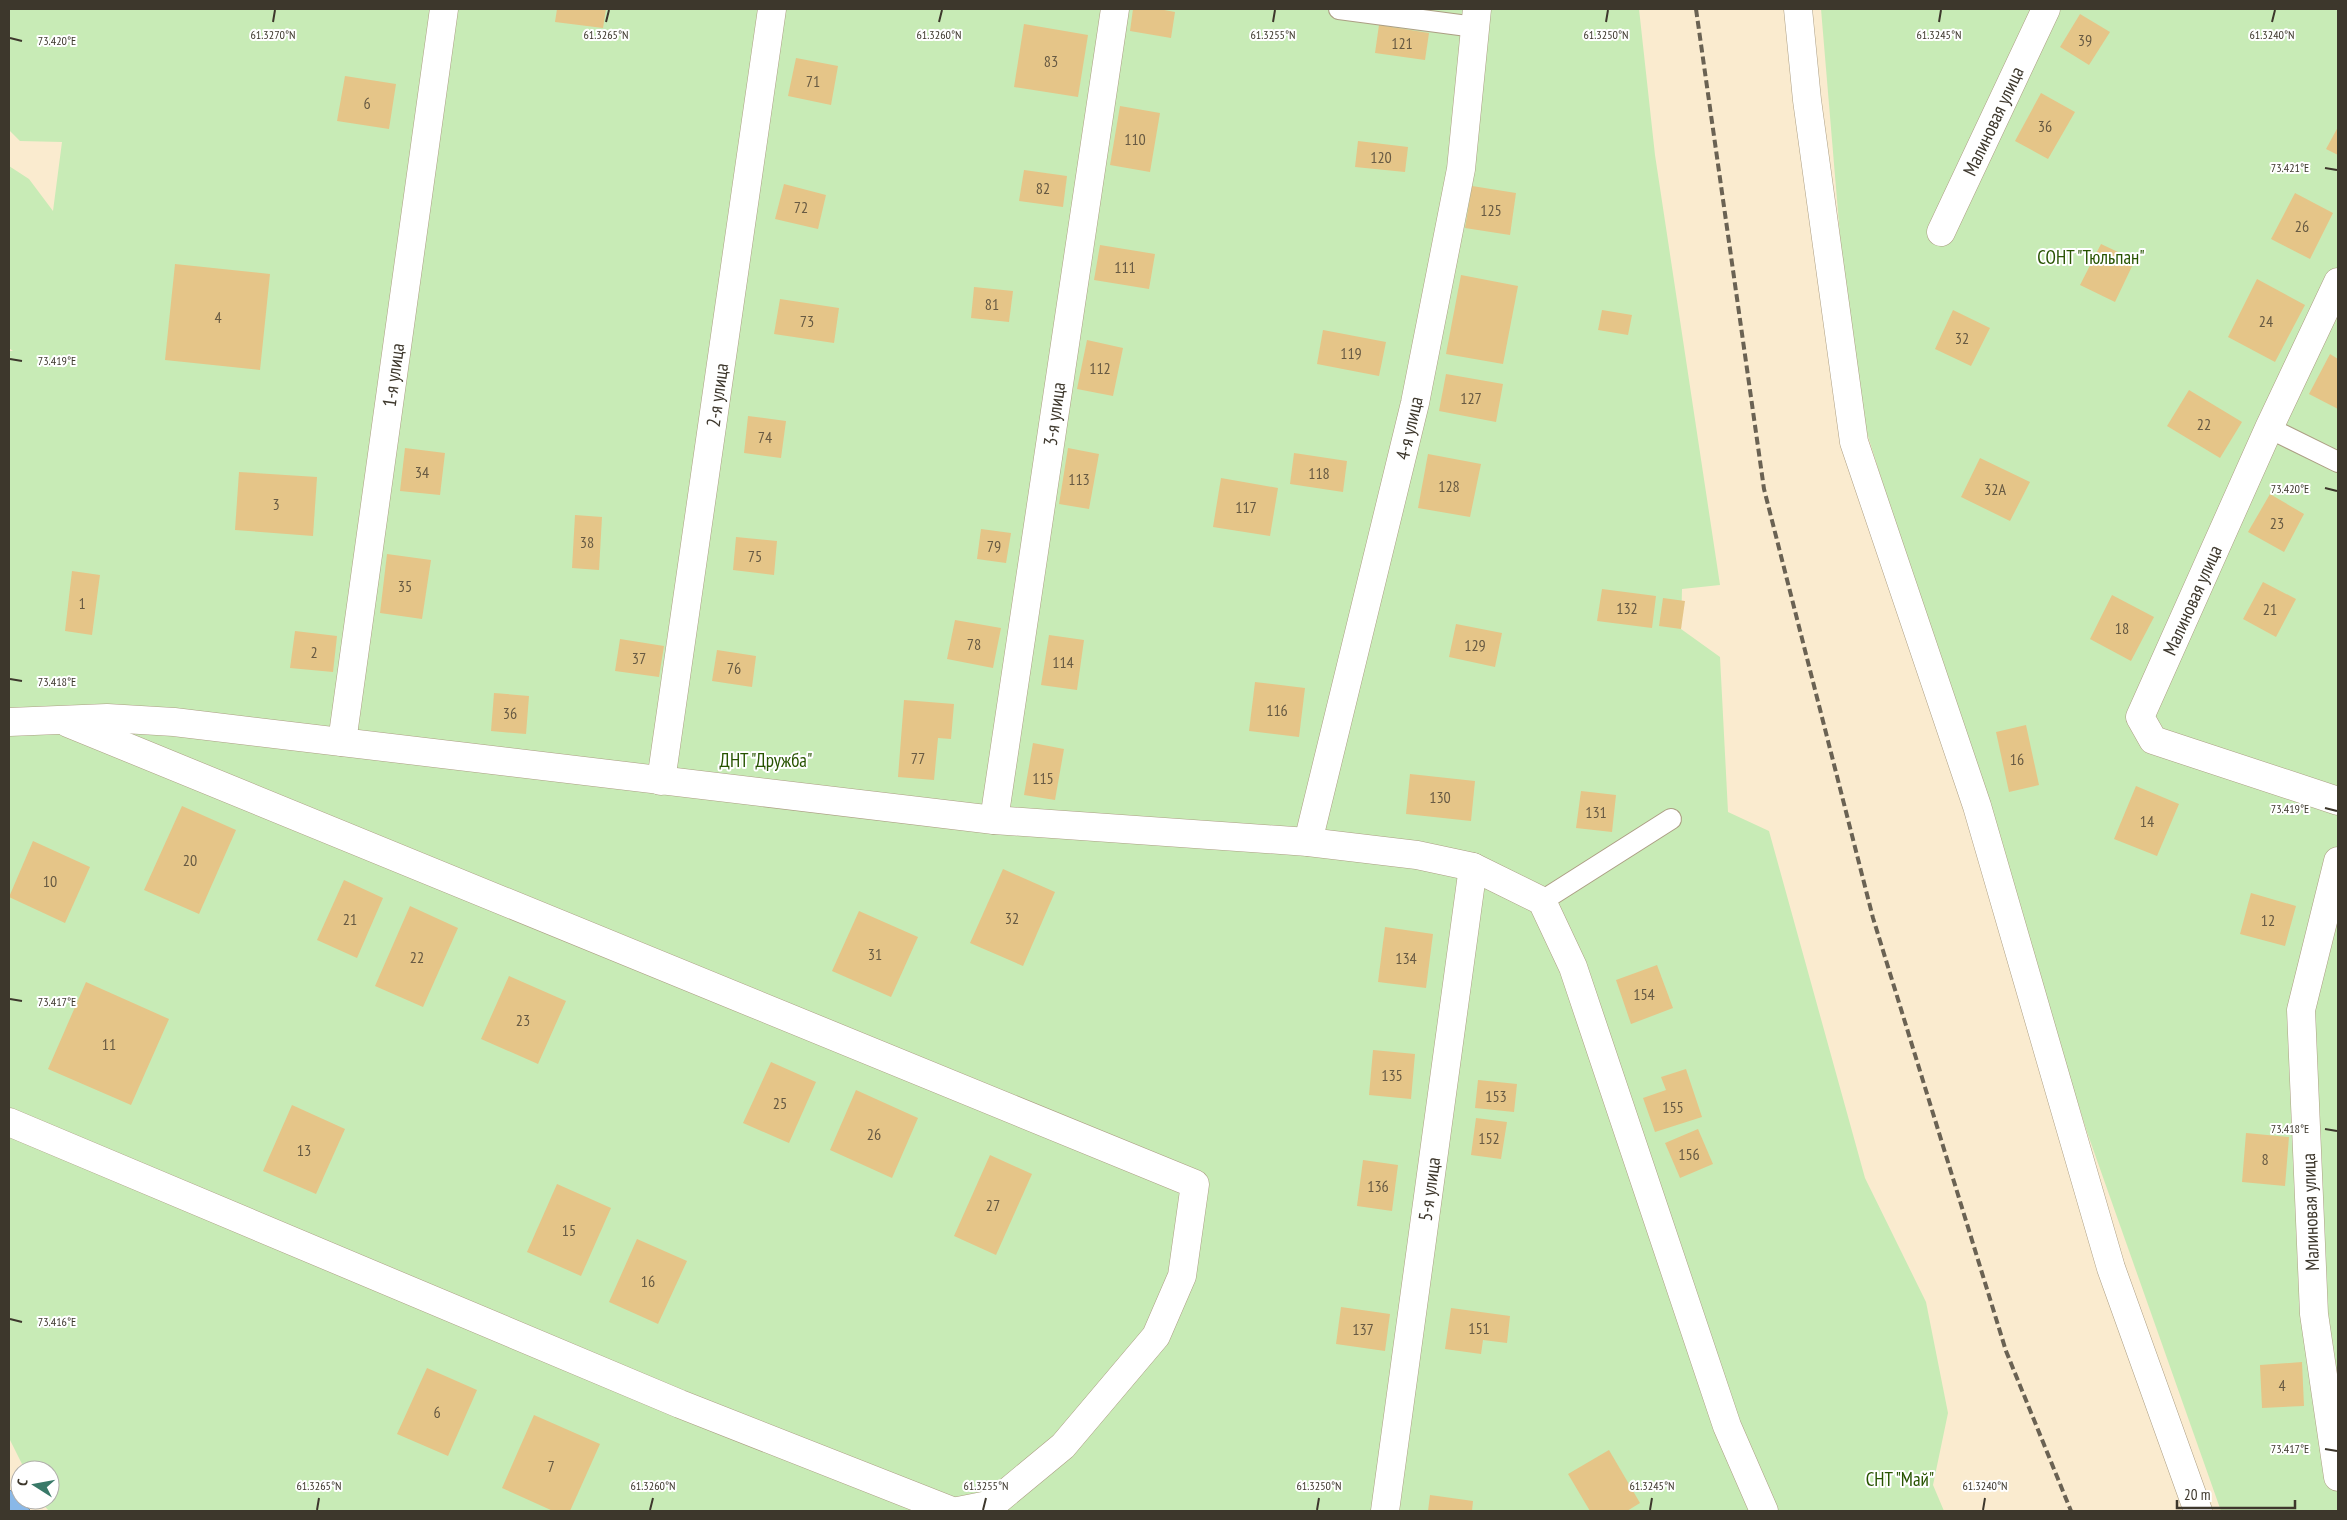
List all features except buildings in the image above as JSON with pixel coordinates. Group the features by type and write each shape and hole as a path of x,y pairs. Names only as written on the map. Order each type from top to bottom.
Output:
{"street":[{"name":"1-я улица","path":"342,742 444,9"},
{"name":"2-я улица","path":"661,781 772,9"},
{"name":"3-я улица","path":"994,820 1115,9"},
{"path":"1798,9 1806,100 1854,442 1977,806 2111,1268 2198,1511"},
{"name":"Малиновая улица","path":"1941,232 2046,9"},
{"name":"4-я улица","path":"1308,842 1415,403 1461,169 1476,18"},
{"name":"Малиновая улица","path":"2338,282 2269,428 2140,717 2153,740 2338,801"},
{"path":"56,718 1195,1184 1182,1276 1156,1336 1063,1446 993,1504 958,1511"},
{"path":"9,722 56,718 106,718 174,722 994,820 1308,842 1416,856 1473,867 1542,901 1573,968 1727,1426 1764,1511"},
{"name":"Малиновая улица","path":"2338,861 2301,1010 2314,1314 2338,1477"},
{"name":"5-я улица","path":"1385,1511 1473,867"},
{"path":"9,1122 680,1404 952,1511"}],"lane":[{"path":"1339,9 1476,18"},
{"path":"2269,428 2338,462"},
{"path":"1542,901 1671,819"}],"green space":[{"name":"ДНТ \"Дружба\"","path":"9,9 1639,9 1655,155 1720,585 1682,589 1681,629 1720,657 1728,812 1769,831 1865,1178 1926,1302 1948,1413 1933,1485 1944,1511 49,1511 60,1510 60,1460 20,1460 9,1438 9,351 13,351 9,348 9,166 29,179 53,211 62,142 20,141 9,130"},
{"name":"СОНТ \"Тюльпан\"","path":"1821,9 2338,9 2338,1511 2221,1511 2087,1132 1867,433 1845,295"}],"water":[{"path":"9,1489 10,1510 31,1511 9,1511"}],"railway":[{"path":"1696,9 1764,489 1873,918 2006,1351 2071,1511"}],"park label":[{"name":"СНТ \"Май\"","path":"1900,1479"}]}
